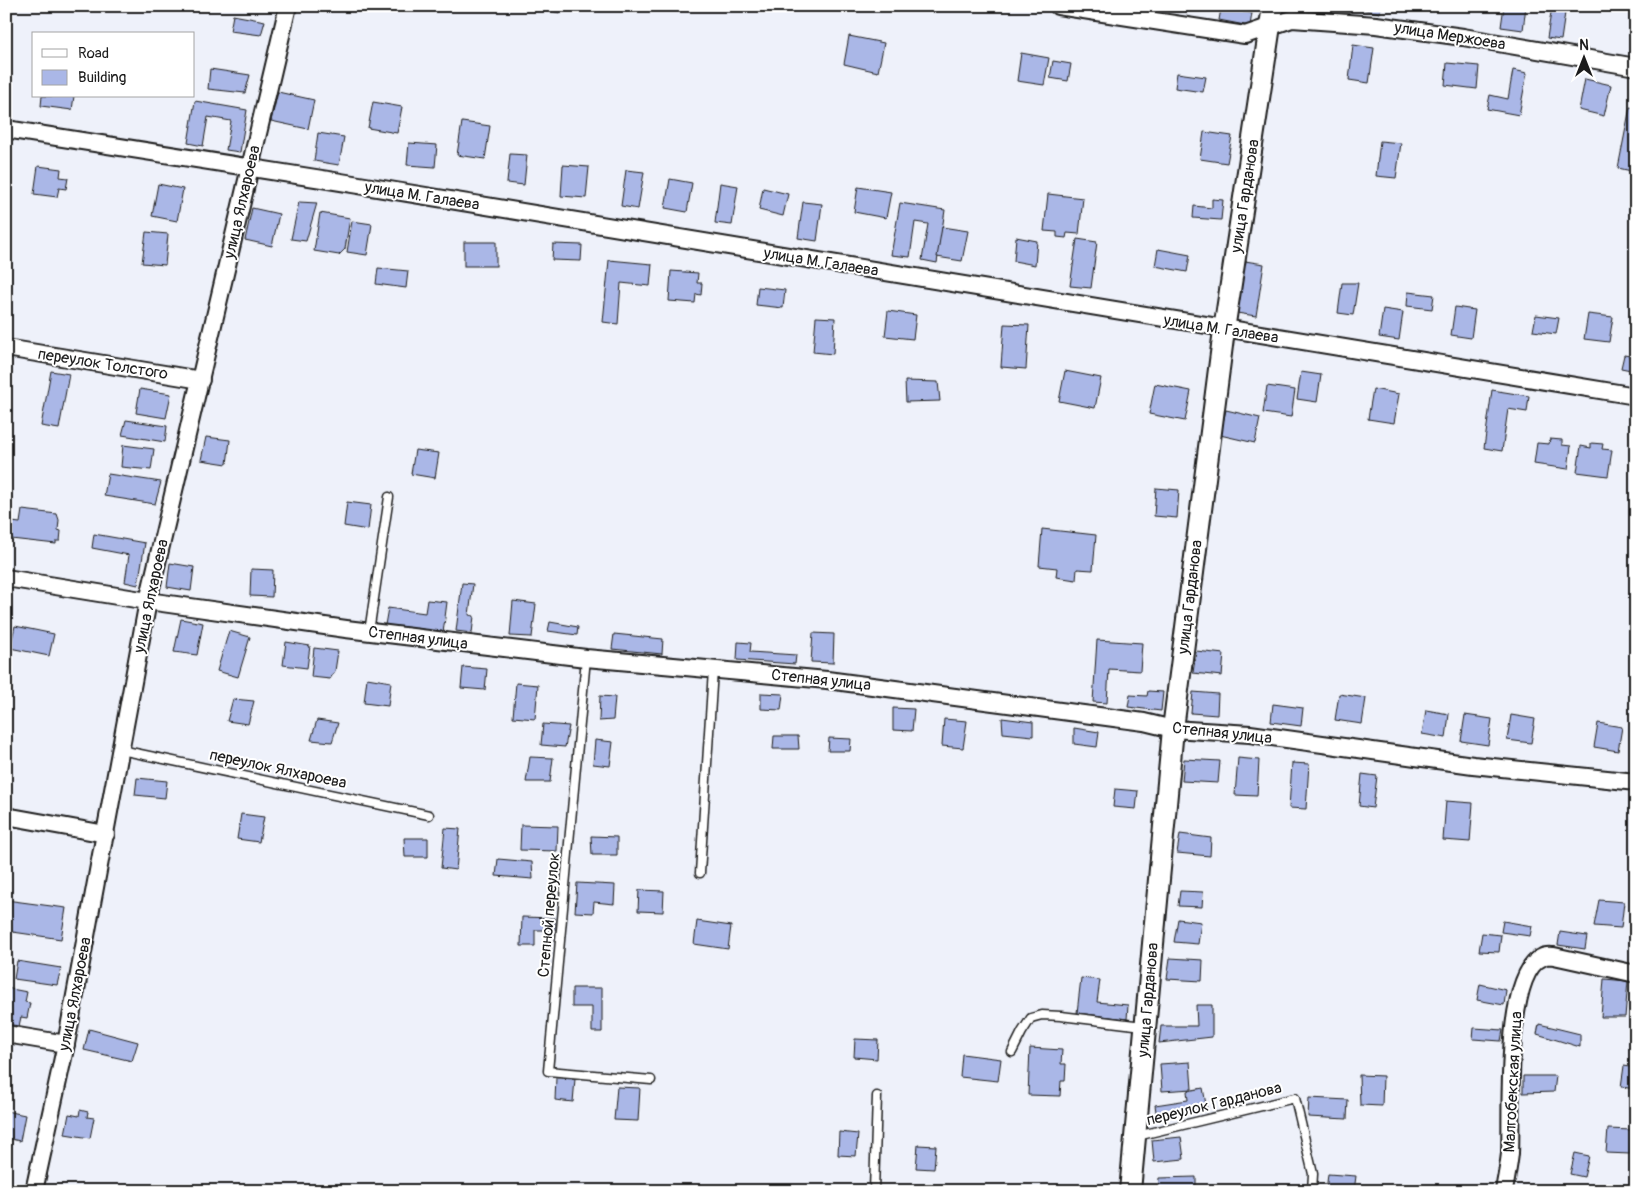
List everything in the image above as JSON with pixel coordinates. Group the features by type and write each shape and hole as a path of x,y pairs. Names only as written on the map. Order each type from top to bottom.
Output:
{"street":[{"name":"улица Ялхароева","path":"34,1191 66,1044 148,601 288,6"},
{"name":"улица Мержоева","path":"1058,6 1245,35 1292,19 1376,25 1462,37 1636,67"},
{"name":"улица Гарданова","path":"1130,1191 1173,729 1224,330 1273,6"},
{"name":"улица М. Галаева","path":"6,130 250,167 1224,330 1636,396"},
{"name":"переулок Толстого","path":"6,348 201,380"},
{"name":"Степная улица","path":"6,578 148,601 369,632 586,658 827,680 1010,703 1144,722 1173,729 1250,734 1473,765 1636,782"},
{"path":"6,816 106,834"},
{"name":"Малгобекская улица","path":"1504,1191 1510,1154 1512,1049 1516,1011 1524,978 1534,963 1543,956 1554,956 1636,974"},
{"path":"6,1034 66,1044"}],"lane":[{"path":"369,632 389,497"},
{"name":"Степной переулок","path":"586,658 548,1071 651,1080"},
{"path":"700,873 714,670"},
{"name":"переулок Ялхароева","path":"121,750 429,815"},
{"path":"1012,1052 1031,1018 1042,1015 1145,1026"},
{"path":"874,1191 877,1096"},
{"name":"переулок Гарданова","path":"1135,1137 1295,1098 1313,1174 1312,1191"}],"building":[{"path":"524,6 561,6 560,13"},
{"path":"750,6 776,6 775,13 750,8"},
{"path":"1130,6 1157,6 1156,12 1130,8"},
{"path":"1229,6 1244,8 1243,12 1252,13 1250,26 1219,20 1221,9 1228,10"},
{"path":"1361,6 1381,6 1380,13 1360,9"},
{"path":"1504,6 1526,6 1523,30 1501,27"},
{"path":"1552,6 1566,6 1561,40 1547,38"},
{"path":"233,15 265,21 261,35 230,31"},
{"path":"849,36 884,43 878,72 844,64"},
{"path":"1353,45 1374,48 1369,83 1349,80"},
{"path":"1021,53 1049,58 1044,85 1017,81"},
{"path":"1053,61 1071,64 1068,81 1050,78"},
{"path":"1447,63 1479,66 1477,89 1445,85"},
{"path":"210,69 250,75 245,93 208,89"},
{"path":"1513,70 1527,73 1519,115 1487,109 1490,95 1508,99"},
{"path":"1177,73 1206,77 1203,92 1175,88"},
{"path":"1585,79 1611,85 1604,116 1579,110"},
{"path":"278,92 314,100 308,129 271,121"},
{"path":"42,98 74,98 72,110 41,106"},
{"path":"195,101 247,110 240,152 226,150 231,121 208,117 203,146 188,143"},
{"path":"373,102 402,107 397,133 368,128"},
{"path":"1630,107 1636,108 1636,172 1618,168"},
{"path":"462,122 490,126 485,159 457,155"},
{"path":"1204,132 1232,136 1227,163 1200,159"},
{"path":"318,133 344,137 339,165 314,161"},
{"path":"1380,141 1401,143 1396,178 1376,176"},
{"path":"409,143 437,145 435,167 407,165"},
{"path":"510,154 527,155 524,185 507,183"},
{"path":"563,165 589,167 586,198 561,196"},
{"path":"38,166 61,169 60,177 68,178 66,189 59,188 57,197 34,194"},
{"path":"626,170 644,172 638,209 621,206"},
{"path":"670,179 692,183 687,212 665,208"},
{"path":"720,183 738,186 732,225 715,223"},
{"path":"158,184 183,189 177,221 152,216"},
{"path":"858,187 891,192 886,218 854,212"},
{"path":"763,188 788,194 783,216 759,210"},
{"path":"1048,194 1083,198 1079,234 1067,233 1066,238 1057,237 1057,232 1044,231"},
{"path":"1212,199 1223,200 1221,220 1193,218 1194,206 1212,208"},
{"path":"299,202 317,203 306,241 291,239"},
{"path":"803,202 822,204 817,241 798,238"},
{"path":"900,203 945,210 937,263 922,260 928,224 915,222 910,257 891,255"},
{"path":"252,208 279,214 272,246 245,240"},
{"path":"320,213 350,218 345,249 339,255 314,251"},
{"path":"352,221 372,224 367,255 347,252"},
{"path":"942,227 968,231 962,261 937,257"},
{"path":"146,232 168,234 165,265 142,263"},
{"path":"1016,237 1037,241 1035,265 1014,261"},
{"path":"1077,239 1097,242 1091,288 1070,286"},
{"path":"464,242 496,242 496,266 464,266"},
{"path":"553,244 582,245 581,261 552,260"},
{"path":"1158,249 1190,255 1187,272 1155,266"},
{"path":"609,260 652,264 650,286 621,283 618,324 603,322"},
{"path":"1245,261 1264,264 1256,316 1237,313"},
{"path":"378,268 408,271 406,288 376,284"},
{"path":"671,271 698,273 697,283 702,283 701,295 696,294 695,303 669,301"},
{"path":"1342,283 1358,283 1353,315 1338,313"},
{"path":"758,287 785,290 783,308 756,305"},
{"path":"1408,292 1434,295 1432,309 1407,306"},
{"path":"1455,307 1475,310 1471,338 1451,335"},
{"path":"1383,309 1403,312 1399,340 1379,337"},
{"path":"888,311 916,315 913,339 885,336"},
{"path":"1588,314 1613,317 1609,342 1584,339"},
{"path":"1536,315 1559,318 1556,334 1533,331"},
{"path":"816,317 835,318 833,354 813,352"},
{"path":"1004,324 1029,325 1026,369 1001,367"},
{"path":"1624,355 1636,357 1636,371 1621,368"},
{"path":"51,371 69,374 59,429 41,426"},
{"path":"1065,371 1101,378 1095,408 1059,401"},
{"path":"1301,372 1321,375 1317,402 1297,399"},
{"path":"905,381 938,382 940,401 906,402"},
{"path":"1155,384 1191,391 1185,421 1149,414"},
{"path":"1267,386 1295,390 1291,417 1263,413"},
{"path":"140,389 171,394 166,418 136,413"},
{"path":"1373,389 1399,394 1394,423 1368,419"},
{"path":"1492,390 1529,396 1527,412 1508,409 1502,451 1484,448"},
{"path":"1226,410 1260,418 1255,443 1220,435"},
{"path":"126,420 167,426 165,442 122,435"},
{"path":"206,437 230,440 227,464 201,460"},
{"path":"1550,439 1562,440 1562,445 1571,446 1568,469 1534,464 1537,443 1549,444"},
{"path":"1591,443 1603,444 1602,449 1612,450 1608,476 1577,472 1581,446 1591,448"},
{"path":"123,445 154,449 151,470 121,467"},
{"path":"415,450 439,453 435,478 411,474"},
{"path":"108,474 161,482 155,504 104,496"},
{"path":"1156,488 1179,490 1177,518 1154,516"},
{"path":"347,502 371,505 368,530 344,526"},
{"path":"22,510 57,514 59,520 58,530 61,531 60,541 56,541 56,544 11,539 12,522 20,523"},
{"path":"1042,529 1096,535 1093,570 1077,569 1076,580 1056,577 1057,568 1039,566"},
{"path":"94,534 145,543 138,585 125,582 129,555 92,548"},
{"path":"170,563 194,567 191,591 167,587"},
{"path":"251,569 273,570 272,597 250,596"},
{"path":"462,583 473,584 469,615 474,616 472,633 456,631"},
{"path":"427,600 447,602 443,633 385,625 388,608 425,613"},
{"path":"513,601 536,604 532,637 510,636"},
{"path":"181,619 203,623 197,655 174,652"},
{"path":"550,622 578,627 577,635 548,631"},
{"path":"15,626 54,634 49,656 10,648"},
{"path":"229,631 250,637 238,677 217,671"},
{"path":"813,633 834,634 833,663 811,662"},
{"path":"614,634 663,639 662,654 612,649"},
{"path":"1097,640 1142,643 1140,671 1109,669 1107,703 1093,702"},
{"path":"286,642 310,646 307,668 283,665"},
{"path":"738,642 751,643 750,652 796,655 795,664 737,660"},
{"path":"314,648 338,651 335,671 330,679 311,677"},
{"path":"1196,651 1224,654 1222,676 1193,673"},
{"path":"463,667 487,669 485,690 461,688"},
{"path":"367,678 391,682 388,706 364,703"},
{"path":"516,683 538,685 535,719 513,717"},
{"path":"1148,691 1163,692 1161,711 1128,707 1130,695 1147,696"},
{"path":"1193,692 1218,694 1217,715 1191,713"},
{"path":"761,693 783,694 781,710 761,709"},
{"path":"1339,694 1366,698 1362,724 1335,720"},
{"path":"600,696 615,697 613,720 599,721"},
{"path":"233,699 254,701 248,724 227,721"},
{"path":"1273,704 1303,708 1301,726 1271,722"},
{"path":"893,708 914,709 912,731 893,730"},
{"path":"1426,710 1449,714 1446,738 1422,734"},
{"path":"1465,715 1492,719 1488,745 1461,741"},
{"path":"1511,715 1535,719 1531,743 1507,740"},
{"path":"1002,718 1033,722 1033,736 1003,733"},
{"path":"944,719 967,721 963,748 942,746"},
{"path":"317,720 338,723 332,742 311,740"},
{"path":"1598,723 1622,727 1618,751 1594,747"},
{"path":"543,724 569,726 565,747 541,745"},
{"path":"1074,728 1099,732 1097,747 1074,744"},
{"path":"774,736 798,736 799,749 773,749"},
{"path":"829,738 851,739 850,751 828,751"},
{"path":"595,740 613,742 610,766 593,764"},
{"path":"530,757 553,758 550,782 526,782"},
{"path":"1238,758 1259,760 1257,796 1235,795"},
{"path":"1184,759 1220,761 1218,783 1182,781"},
{"path":"1292,763 1309,764 1306,809 1289,808"},
{"path":"1362,774 1377,776 1373,808 1359,806"},
{"path":"137,778 167,781 165,798 135,795"},
{"path":"1115,789 1138,791 1136,809 1113,807"},
{"path":"1446,801 1473,803 1470,842 1443,840"},
{"path":"241,814 264,817 259,842 237,839"},
{"path":"521,825 558,826 557,851 520,850"},
{"path":"445,828 460,829 456,870 441,868"},
{"path":"1180,834 1211,838 1210,856 1177,853"},
{"path":"591,836 617,837 617,855 592,855"},
{"path":"404,838 428,838 428,857 405,857"},
{"path":"498,859 532,862 533,879 496,876"},
{"path":"577,883 615,885 614,904 594,902 593,913 575,912"},
{"path":"639,890 664,891 663,912 638,911"},
{"path":"1180,891 1203,892 1202,907 1178,906"},
{"path":"6,900 66,908 61,939 6,931"},
{"path":"1599,900 1624,902 1621,928 1594,926"},
{"path":"522,917 555,918 555,930 535,930 535,946 521,946"},
{"path":"1178,919 1201,922 1198,944 1174,942"},
{"path":"697,921 731,926 728,949 694,944"},
{"path":"1503,921 1532,926 1530,936 1501,932"},
{"path":"1560,932 1587,936 1585,949 1558,945"},
{"path":"1482,933 1501,935 1499,952 1479,951"},
{"path":"1170,958 1203,960 1202,981 1167,979"},
{"path":"17,961 61,968 57,985 14,979"},
{"path":"1081,978 1100,980 1097,1002 1128,1005 1127,1019 1077,1013"},
{"path":"1604,979 1628,981 1625,1017 1601,1017"},
{"path":"1480,984 1506,990 1504,1005 1477,1000"},
{"path":"6,988 27,992 25,1002 30,1003 27,1018 21,1017 19,1026 6,1024"},
{"path":"572,988 602,988 602,1032 592,1032 592,1007 572,1007"},
{"path":"1196,1005 1212,1005 1212,1037 1159,1043 1161,1026 1197,1026"},
{"path":"1539,1024 1580,1034 1580,1047 1537,1034"},
{"path":"1474,1028 1503,1030 1501,1041 1473,1039"},
{"path":"89,1029 138,1042 132,1061 84,1050"},
{"path":"855,1039 878,1040 877,1059 854,1057"},
{"path":"1030,1048 1062,1050 1061,1064 1066,1064 1065,1081 1061,1081 1060,1096 1028,1095"},
{"path":"962,1054 1001,1059 998,1081 960,1077"},
{"path":"1190,1062 1192,1089 1162,1091 1160,1064"},
{"path":"1624,1066 1636,1068 1636,1089 1621,1087"},
{"path":"1359,1075 1383,1076 1382,1106 1360,1105"},
{"path":"1523,1076 1556,1076 1554,1092 1523,1093"},
{"path":"556,1078 575,1079 573,1102 555,1100"},
{"path":"617,1087 640,1088 638,1121 614,1120"},
{"path":"1203,1088 1207,1110 1157,1118 1155,1105 1188,1100 1187,1091"},
{"path":"1309,1098 1348,1100 1347,1119 1308,1117"},
{"path":"80,1110 88,1112 87,1117 94,1118 90,1138 65,1134 69,1114 79,1116"},
{"path":"6,1111 25,1115 20,1141 6,1138"},
{"path":"1608,1129 1631,1130 1630,1154 1606,1153"},
{"path":"839,1132 858,1134 856,1156 838,1155"},
{"path":"1181,1137 1184,1159 1154,1162 1152,1140"},
{"path":"918,1145 936,1146 934,1169 916,1168"},
{"path":"1575,1153 1589,1156 1584,1177 1570,1174"},
{"path":"1328,1174 1356,1176 1354,1191 1326,1191"},
{"path":"1196,1177 1196,1191 1158,1191 1159,1178"}]}
